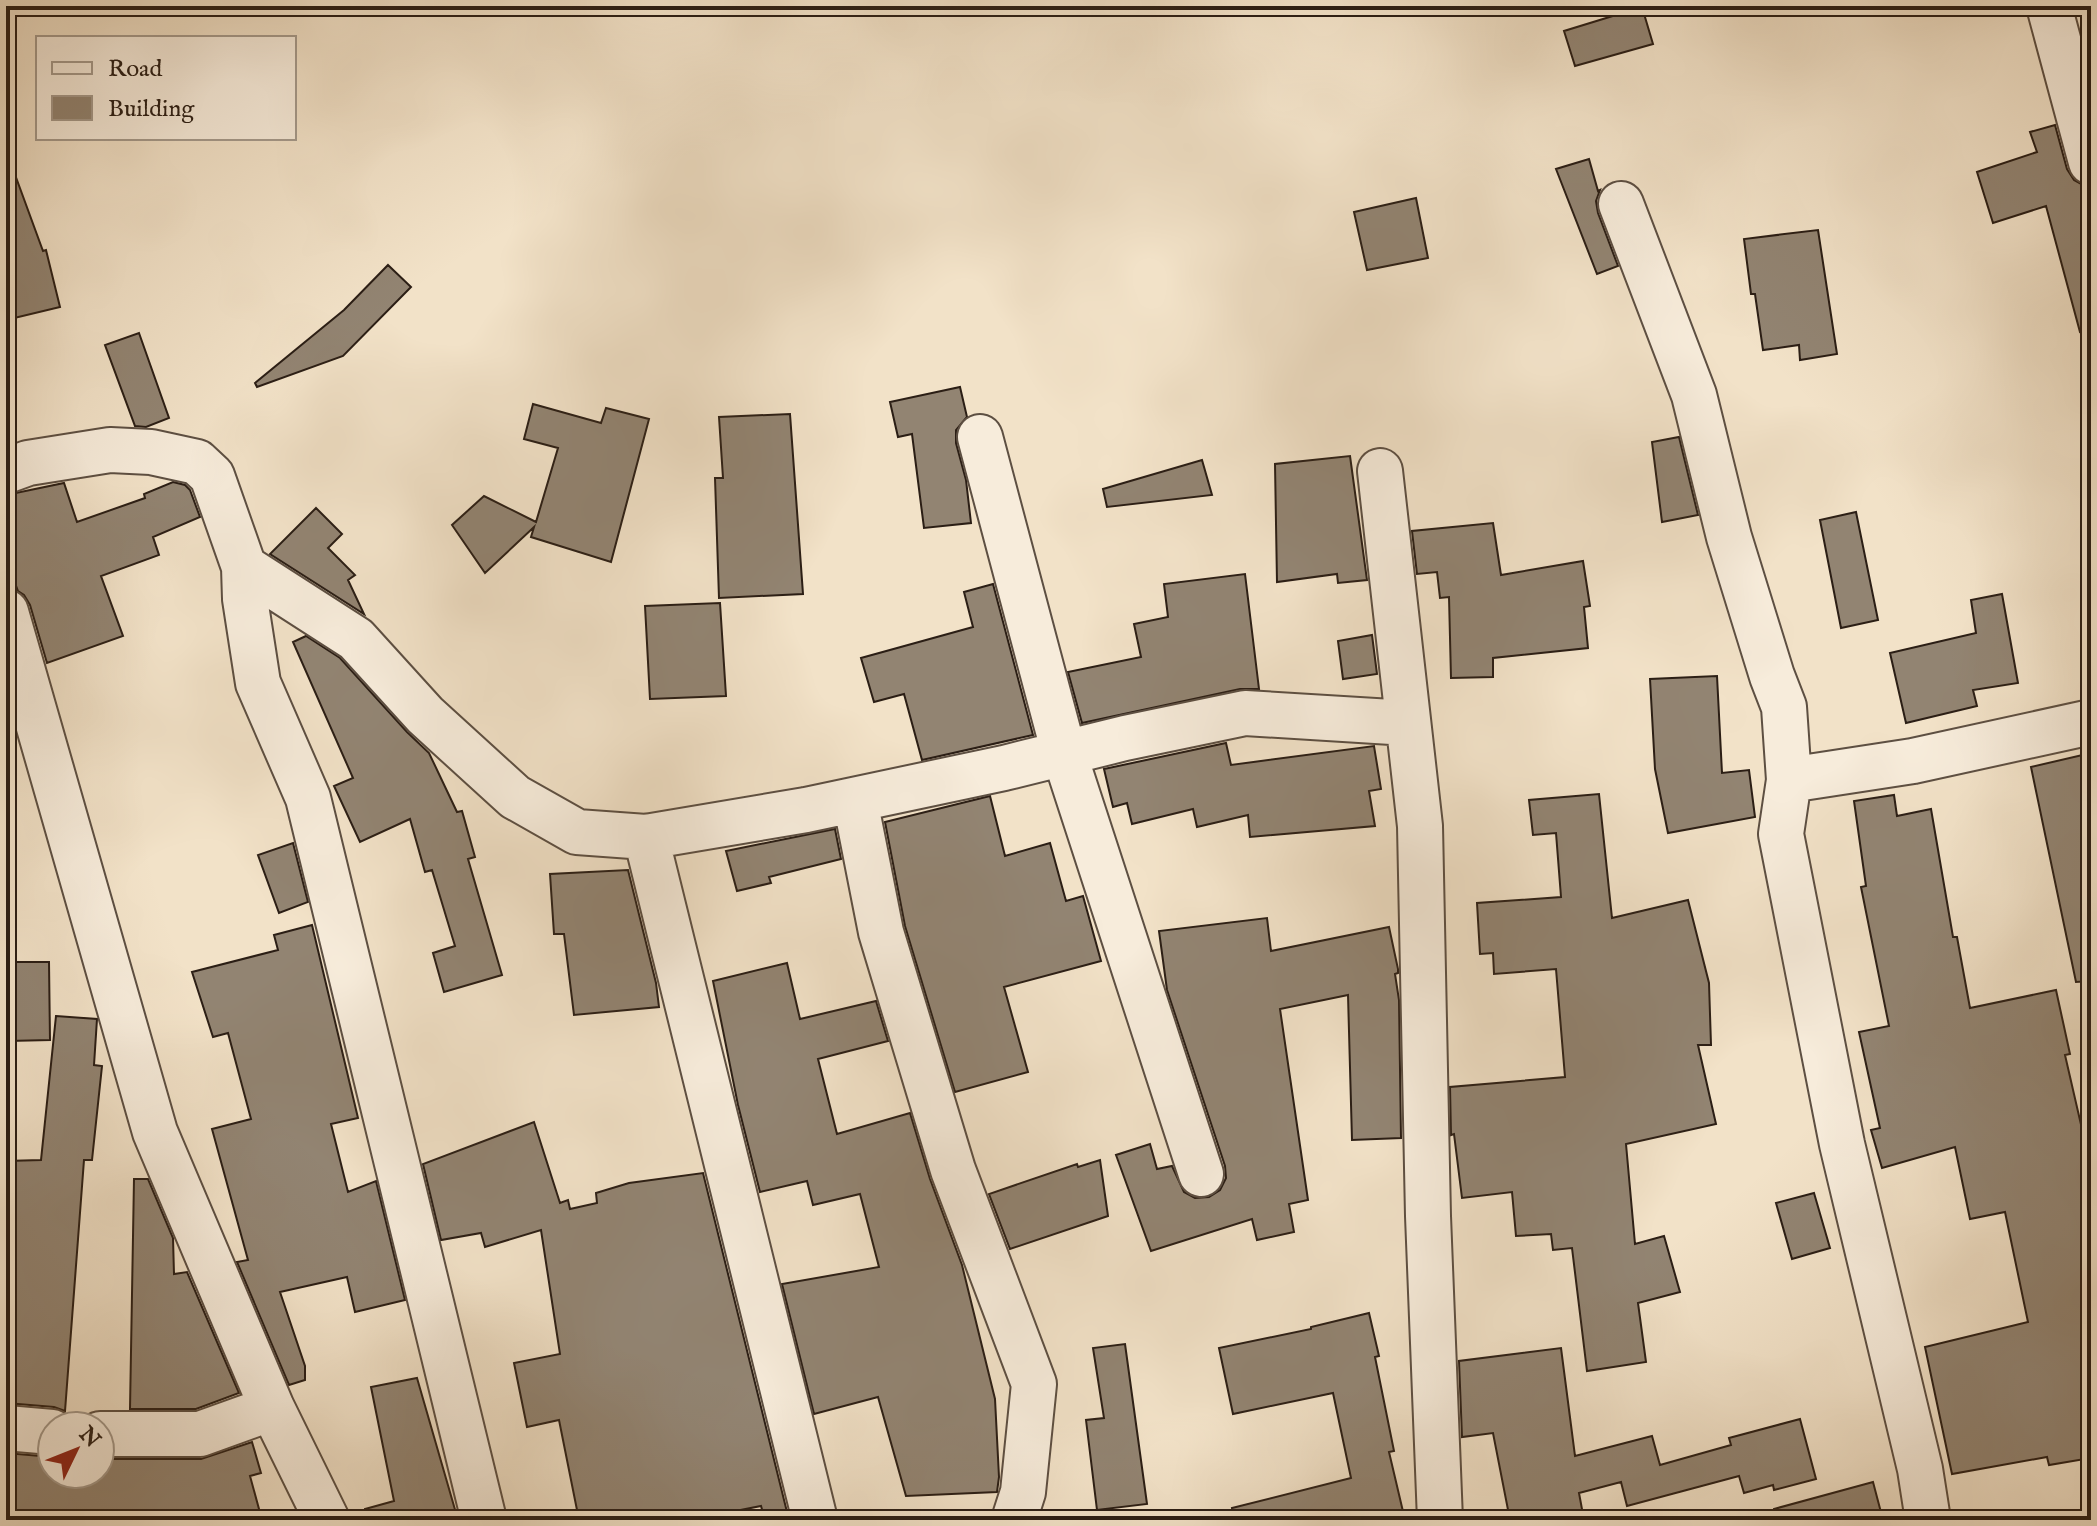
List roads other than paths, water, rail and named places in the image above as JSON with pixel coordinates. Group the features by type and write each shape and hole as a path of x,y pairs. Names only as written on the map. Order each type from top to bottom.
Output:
{"street":[{"path":"2049,6 2091,162"},
{"path":"1621,204 1694,395 1729,537 1784,707 1789,780 1781,834 1842,1144 1920,1469 1928,1520"},
{"path":"980,437 1064,753 1201,1174"},
{"path":"6,471 28,463 110,450 151,452 197,462 212,476 244,567 245,599 258,683 308,798 484,1520"},
{"path":"1380,471 1420,826 1428,1216 1440,1520"},
{"path":"244,567 356,639 425,715 515,797 577,832 646,837 855,800 1245,713 1408,723"},
{"path":"6,612 155,1132 272,1408 327,1520"},
{"path":"1789,780 1913,761 2091,722"},
{"path":"855,800 881,932 953,1170 1034,1384 1023,1492 1014,1520"},
{"path":"646,837 815,1520"},
{"path":"116,1434 200,1434 272,1408"},
{"path":"6,1428 36,1431"}]}
